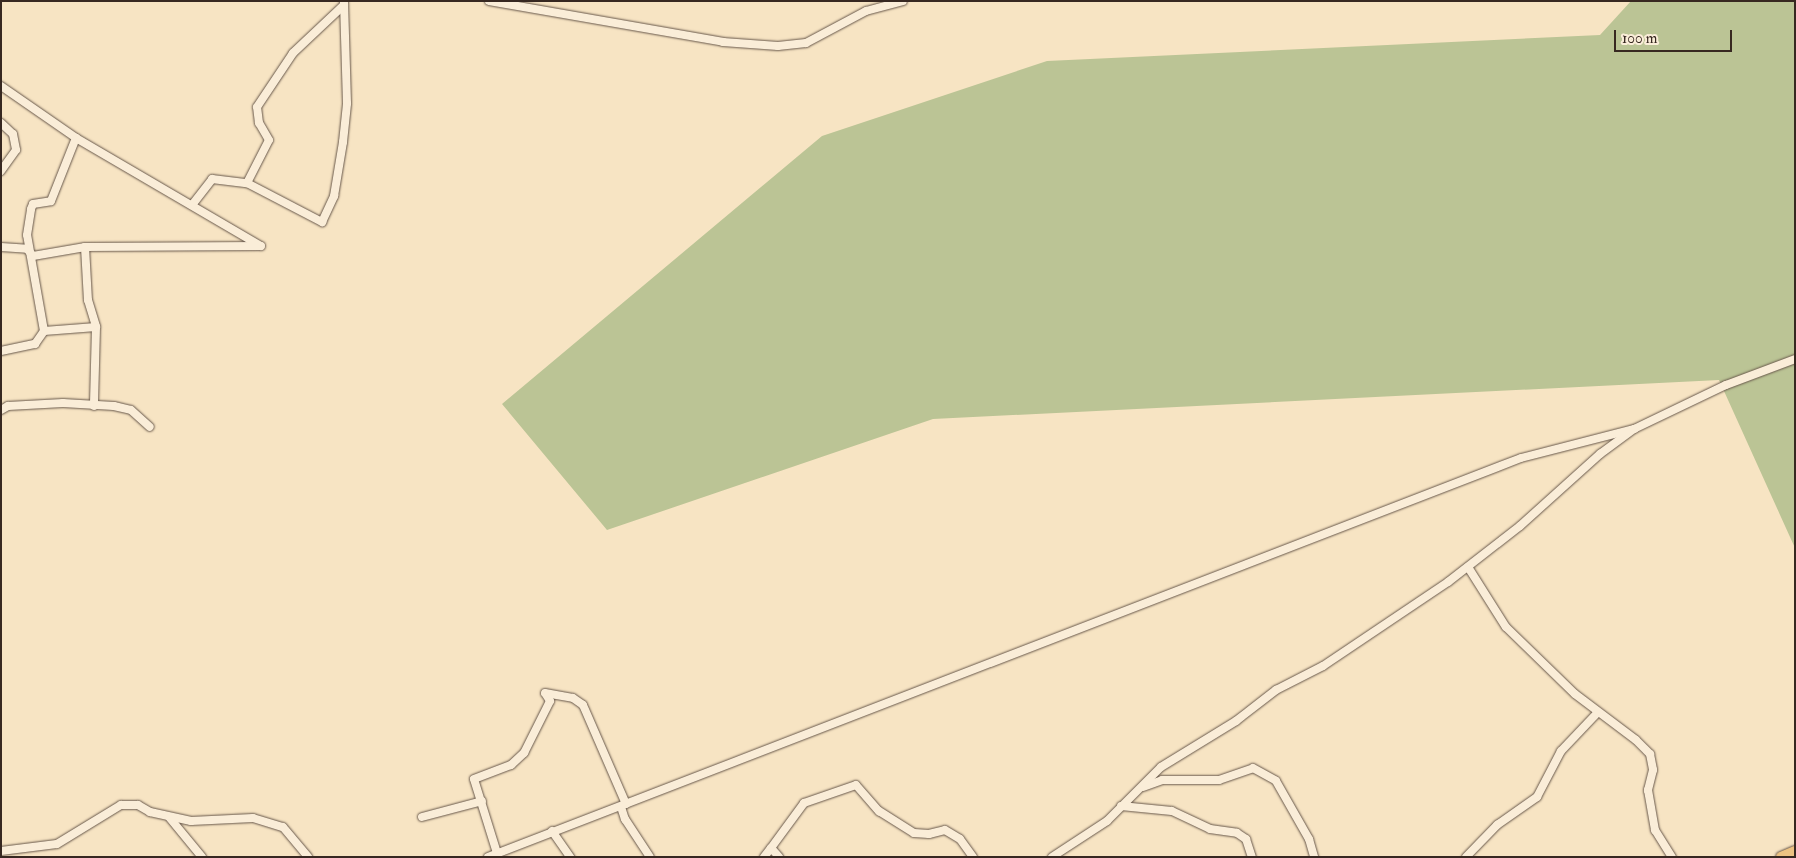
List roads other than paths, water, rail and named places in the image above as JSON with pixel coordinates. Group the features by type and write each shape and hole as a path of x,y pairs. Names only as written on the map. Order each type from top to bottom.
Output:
{"main road":[{"path":"1781,857 1795,851"}],"street":[{"path":"489,1 723,42 770,46 806,43 866,11 903,1"},
{"path":"247,183 269,140 259,123 257,107 293,53 344,3"},
{"path":"192,205 212,179 247,183 322,222 334,196 345,123 344,3"},
{"path":"1,86 76,138 261,246 85,248 33,256"},
{"path":"1,123 13,134 16,150 1,171"},
{"path":"1,351 35,344 44,331 33,256 27,235 32,204 52,201 76,138"},
{"path":"1,247 27,249 33,256"},
{"path":"85,248 88,300 96,327 94,406"},
{"path":"44,331 96,327"},
{"path":"488,857 552,831 623,806 788,739 1521,458 1634,429 1718,388 1795,359"},
{"path":"1,410 8,406 63,403 122,407 150,427"},
{"path":"1052,857 1074,841 1093,832 1161,767 1236,721 1276,690 1323,666 1468,567 1634,429"},
{"path":"1468,567 1506,627 1597,713 1636,740 1650,754 1653,770 1648,790 1655,830 1672,857"},
{"path":"497,853 474,779 512,765 524,753 550,701 545,693 573,698 583,705 623,806 625,819 650,857"},
{"path":"1466,857 1497,825 1536,797 1561,750 1597,713"},
{"path":"1139,788 1162,780 1219,780 1253,768 1276,781 1310,839 1314,857"},
{"path":"764,857 804,803 856,785 879,811 914,833 930,834 944,830 960,839 973,857"},
{"path":"422,817 482,801"},
{"path":"1,851 58,844 121,805 138,805 169,817 191,821 253,818 284,828 308,857"},
{"path":"1121,806 1172,811 1210,829 1237,833 1246,839 1252,857"},
{"path":"169,817 202,857"},
{"path":"552,831 570,857"},
{"path":"771,848 779,857"}]}
